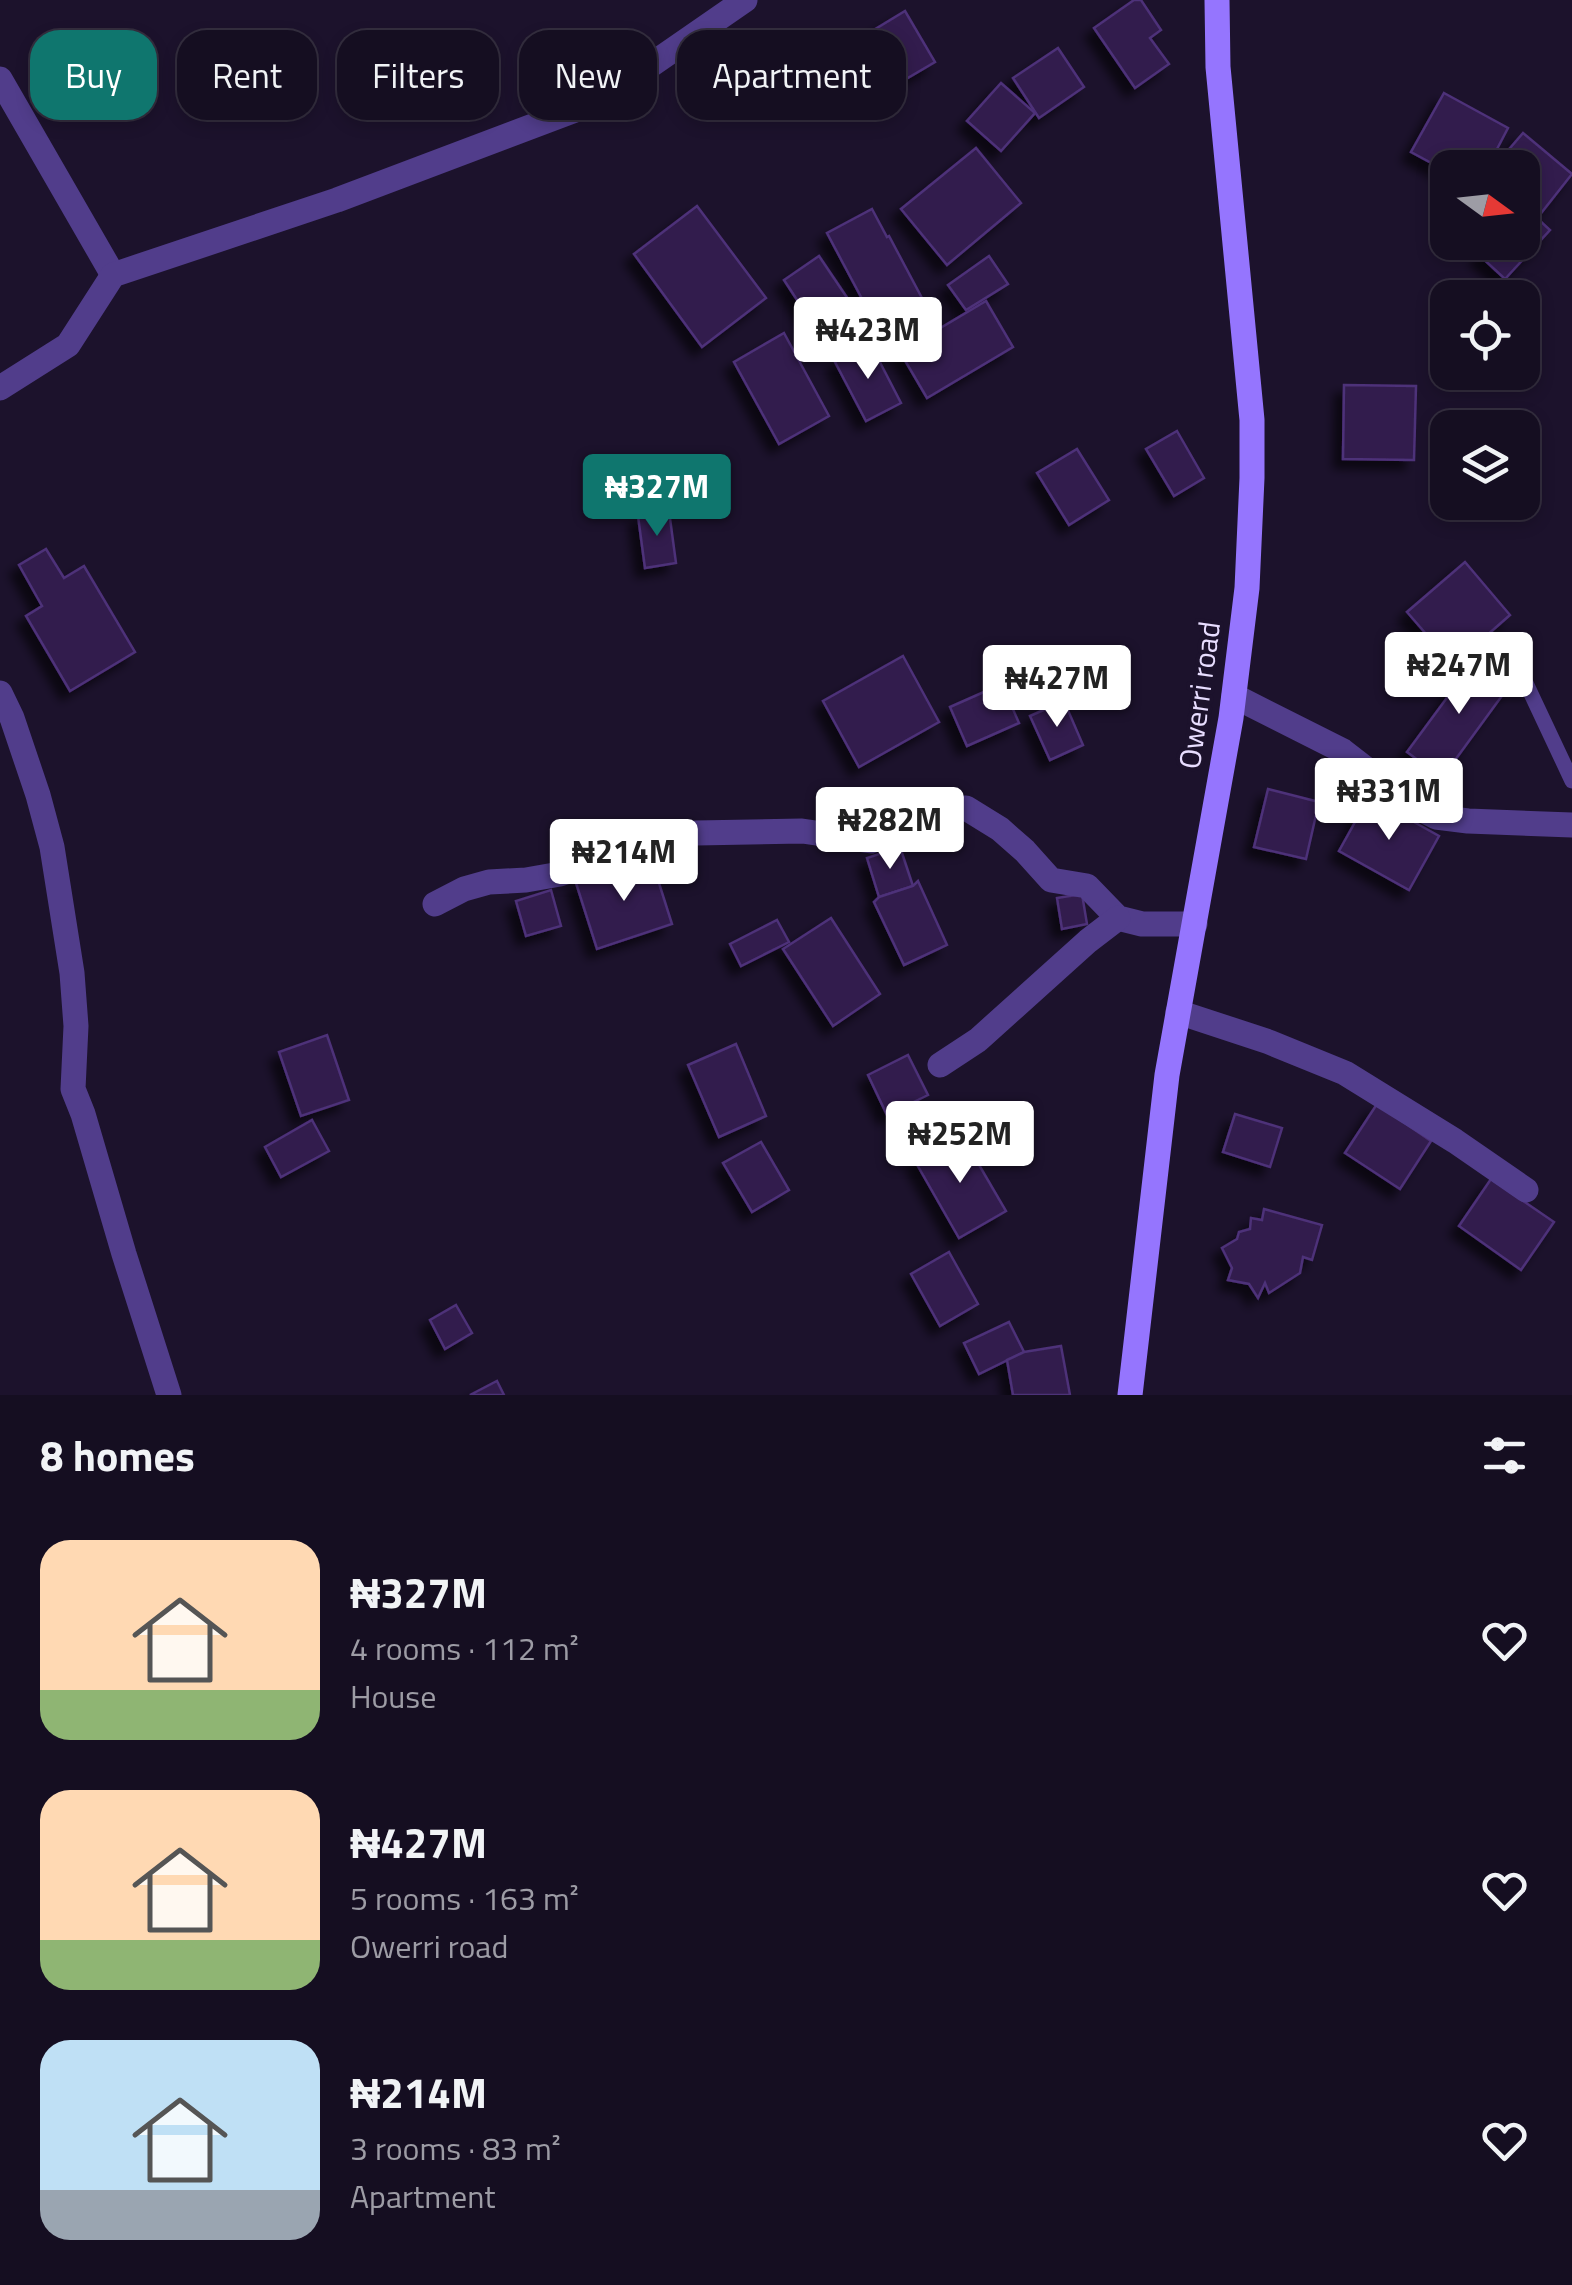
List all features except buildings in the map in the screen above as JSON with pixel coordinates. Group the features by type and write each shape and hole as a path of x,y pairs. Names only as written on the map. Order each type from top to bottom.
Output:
{"main road":[{"name":"Owerri road","path":"1130,1395 1167,1075 1234,696 1247,588 1252,439 1218,67 1217,0"}],"street":[{"path":"0,388 68,346 113,275 337,200 598,101 745,0"},
{"path":"0,79 113,275"},
{"path":"0,693 23,749 52,847 72,972 76,1026 73,1089 170,1395"},
{"path":"1234,696 1344,751 1411,804 1436,817 1572,825"},
{"path":"435,904 489,882 560,874 642,846 696,833 802,831 871,840 953,809 966,808 1000,830 1050,880 1086,886 1118,918 1142,924 1195,924"},
{"path":"940,1065 978,1040 1118,918"},
{"path":"1178,1012 1345,1073 1456,1141 1526,1190"}],"lane":[{"path":"1510,649 1572,780"}]}
